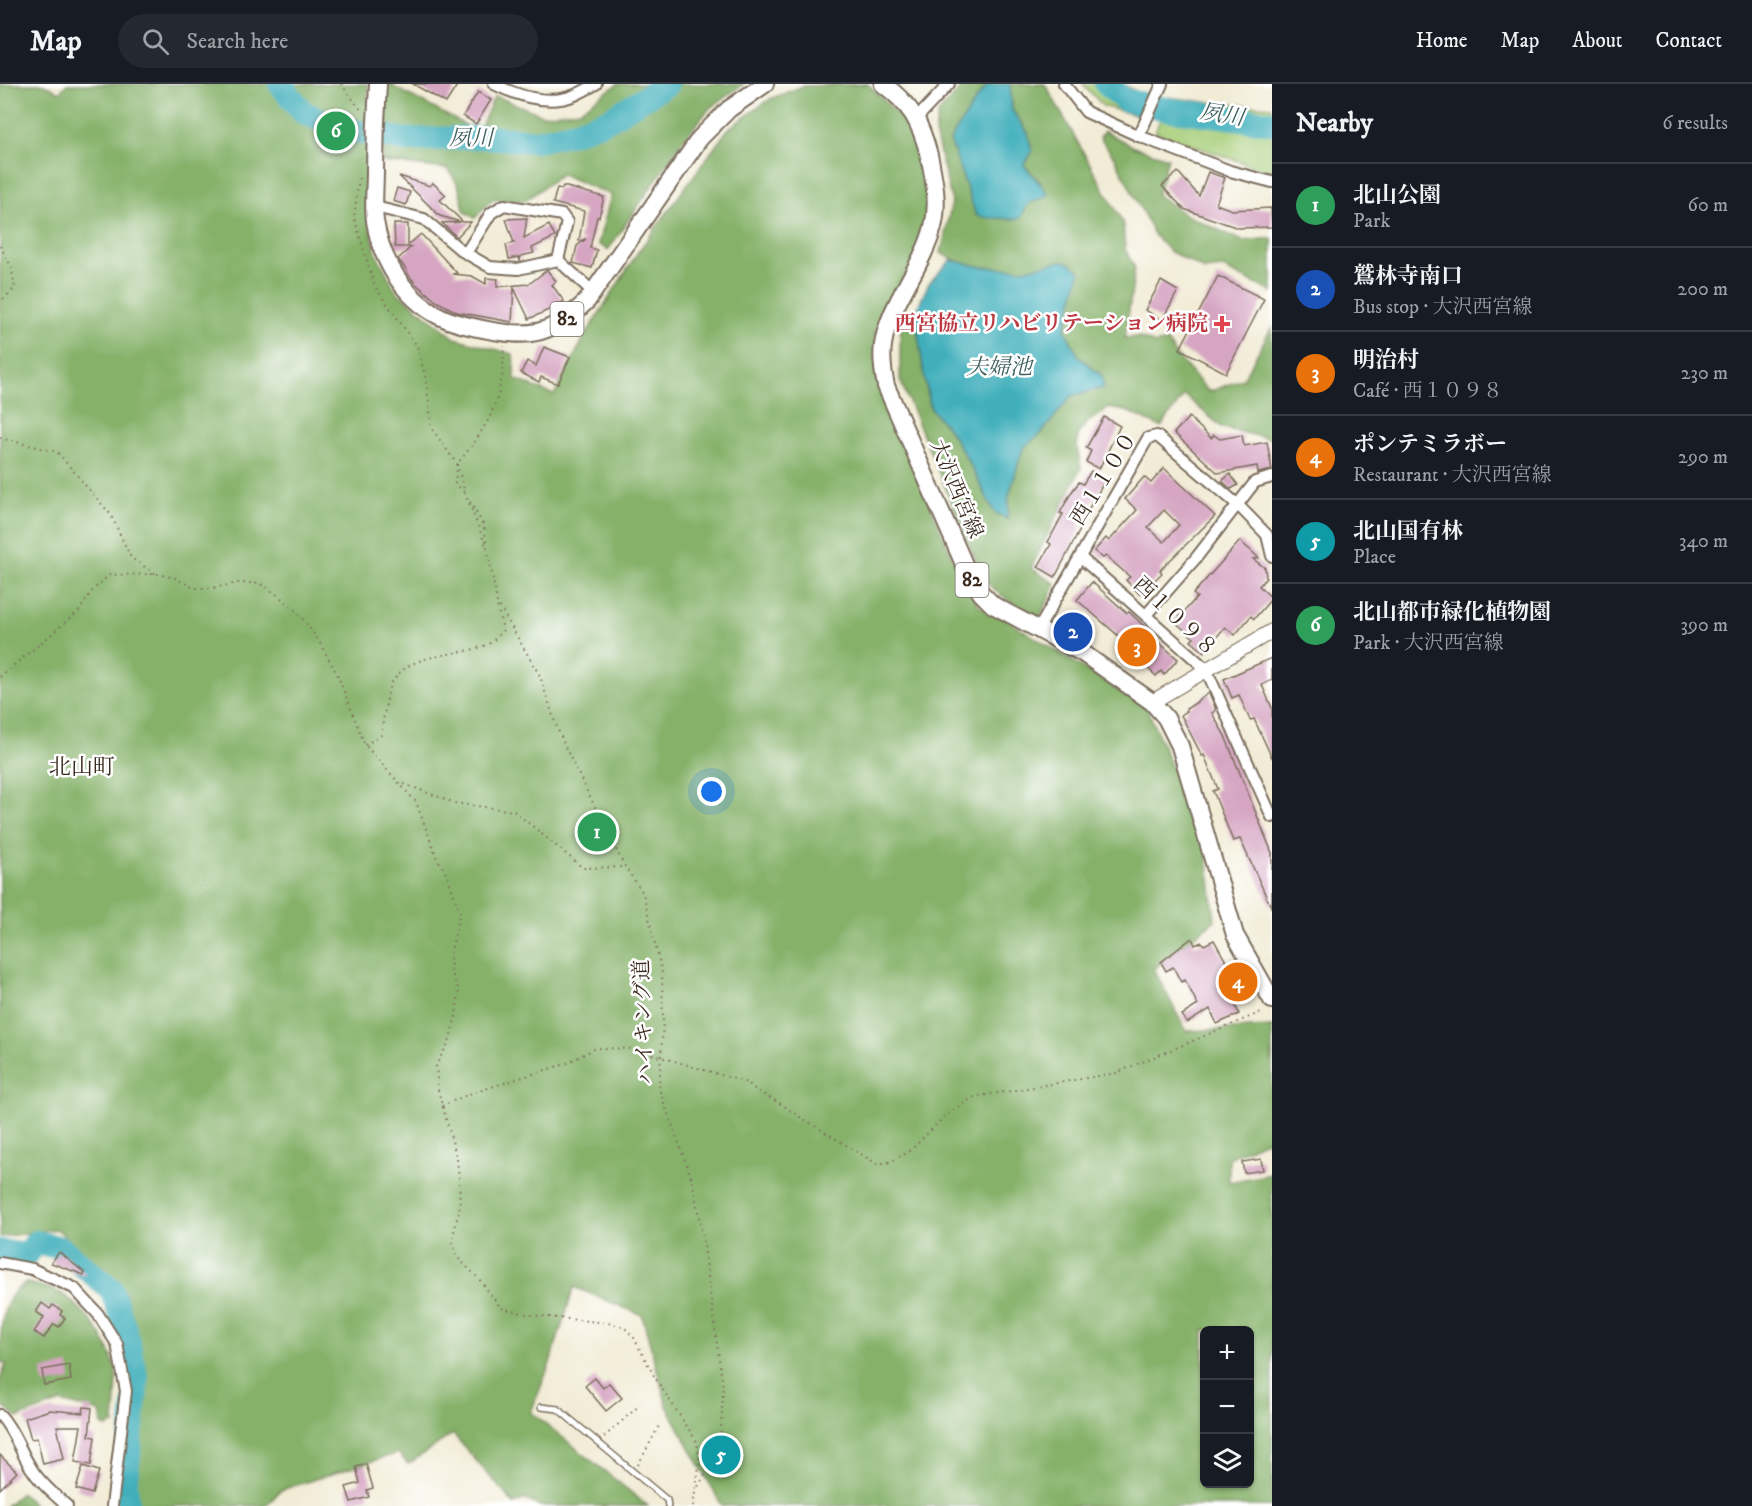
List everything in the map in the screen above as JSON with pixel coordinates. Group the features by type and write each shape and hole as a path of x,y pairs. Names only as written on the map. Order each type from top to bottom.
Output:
{"main road":[{"name":"82","path":"378,84 369,109 375,164 375,220 386,262 420,303 438,316 461,325 504,334 542,332 576,311 593,292 700,138 729,109 765,84"},
{"name":"大沢西宮線","path":"883,84 894,92 917,118 936,184 934,225 927,248 886,329 882,363 886,386 967,571 981,593 993,605 1084,654 1152,702 1166,718 1180,746 1235,935 1272,1000"}],"street":[{"path":"494,84 511,93 541,100 573,96 596,84"},
{"path":"917,118 949,84"},
{"path":"1064,84 1086,112 1139,136 1230,171 1272,182"},
{"path":"1139,136 1162,84"},
{"path":"466,253 491,213 504,205 562,215 567,222 558,260"},
{"path":"375,207 424,219 466,253 490,267 518,269 558,260"},
{"path":"558,260 593,292"},
{"name":"西１１００","path":"1038,630 1148,438 1157,436 1238,505 1267,535 1272,556"},
{"path":"1146,615 1196,558 1255,482 1272,477"},
{"name":"西１０９８","path":"1080,557 1206,669 1272,817"},
{"path":"1152,702 1272,631"},
{"path":"0,1263 32,1269 74,1288 98,1314 117,1344 126,1391 111,1506"},
{"path":"0,1415 7,1423 31,1470 67,1506"}],"lane":[{"path":"541,1407 558,1409 666,1500 668,1506"}],"path":[{"path":"341,84 369,109"},
{"path":"359,176 354,217 375,287 417,346 426,379 432,429 457,464 465,493 484,526 502,630 491,642 459,653 424,658 408,665 391,682 381,735 365,745"},
{"path":"0,246 11,266 15,288 0,302"},
{"path":"465,493 455,483 457,464 489,419 498,396 503,372 504,334"},
{"path":"0,438 57,452 111,516 131,558 157,574"},
{"path":"0,677 79,611 93,590 109,576 157,574 175,578 194,588 259,583 279,596 300,615 319,641 338,676 365,745 401,783 422,813 437,858 454,893 460,913 450,955 451,971 459,991 456,1016 449,1042 436,1065 438,1090 457,1159 460,1206 452,1240 457,1257 479,1279 501,1308 530,1315 608,1323 624,1327 634,1338 654,1376 697,1442 700,1460 693,1506"},
{"name":"ハイキング道","path":"496,602 540,675 566,749 625,867 644,893 662,973 663,1023 659,1089 692,1179 703,1239 723,1388 720,1450 696,1490"},
{"path":"401,783 455,803 514,811 583,868 625,867"},
{"path":"442,1106 469,1094 565,1064 597,1048 640,1049 748,1083 754,1090 784,1105 877,1164 890,1162 910,1151 947,1113 974,1098 1116,1073 1272,1008"},
{"path":"612,1430 640,1405"},
{"path":"633,1473 659,1426"}],"green space":[{"path":"0,84 44,84 59,92 67,84 368,84 366,205 376,253 396,291 455,338 513,354 515,379 554,395 585,336 638,252 728,129 770,99 803,86 868,84 908,125 927,170 928,214 920,247 875,331 876,377 959,573 979,606 996,613 1147,708 1206,848 1215,920 1154,969 1186,1031 1272,1027 1272,1138 1229,1158 1229,1182 1272,1174 1272,1506 722,1506 667,1406 642,1315 574,1287 549,1366 531,1412 648,1506 540,1506 524,1499 514,1504 453,1434 408,1464 398,1453 281,1490 266,1506 132,1506 136,1379 126,1294 57,1229 0,1237"},
{"path":"386,84 393,84 392,86 478,132 495,96 543,115 580,110 618,84 744,84 710,108 684,139 608,250 598,244 611,195 561,174 525,201 491,200 475,218 465,212 458,185 448,169 383,162"},
{"path":"964,84 989,84 950,140 1028,204 1046,196 1040,182 1024,165 1028,133 1012,110 1010,84 1045,84 1123,223 1125,249 1135,268 1125,338 1139,337 1155,344 1167,341 1176,355 1209,392 1243,379 1272,327 1272,439 1223,428 1184,395 1161,427 1127,411 1109,408 1088,422 1078,434 1077,448 1081,468 1031,568 1056,584 1040,617 1008,600 990,586 977,563 900,380 900,332 910,310 915,313 931,409 951,432 994,512 1007,519 1009,495 1023,448 1042,433 1071,395 1102,376 1079,357 1065,330 1079,271 1059,262 1027,269 995,268 959,261 941,253 952,202 935,133 938,114"},
{"path":"1083,84 1123,84 1149,98 1142,117 1103,106"},
{"path":"1169,97 1272,107 1272,173 1155,132"},
{"path":"1104,131 1134,147 1168,158 1157,195 1188,216 1243,241 1272,238 1272,292 1223,268 1205,270 1169,251 1155,236 1114,157 1100,138"},
{"path":"27,1283 62,1294 94,1324 114,1364 116,1394 114,1424 106,1427 102,1425 100,1412 61,1402 17,1418 0,1404 0,1380 6,1364 0,1361 3,1316 11,1296"},
{"path":"21,1493 35,1506 6,1506"}],"water":[{"path":"989,84 1010,84 1012,110 1028,133 1032,152 1024,165 1048,193 1028,204 1020,219 988,218 976,215 950,140"},
{"name":"夫婦池","path":"951,260 982,267 1027,269 1062,261 1080,271 1065,330 1079,357 1102,376 1104,388 1071,396 1042,433 1023,448 1009,495 1007,519 994,512 951,432 931,409 915,313 929,283"}],"building":[{"path":"413,84 458,84 446,103"},
{"path":"478,92 491,100 476,124 463,116"},
{"path":"1178,172 1199,196 1208,172 1225,178 1216,204 1232,210 1271,208 1272,227 1238,228 1184,209 1162,186"},
{"path":"399,176 430,186 433,183 446,195 440,200 463,222 471,222 457,237 442,223 461,222 440,216"},
{"path":"563,186 604,197 590,248 597,250 592,268 573,263 577,246 586,239 579,241 584,211 553,203 557,188 562,189"},
{"path":"397,188 410,192 406,205 393,201"},
{"path":"527,218 524,238 549,225 555,237 532,248 534,253 521,256 520,261 519,257 509,259 506,245 514,243 506,219"},
{"path":"394,224 408,224 408,245 421,234 457,273 452,274 472,276 486,284 486,278 498,279 497,287 529,284 547,270 556,281 552,285 564,301 529,319 514,288 512,322 457,312 436,301 407,273 398,259 411,247 395,247"},
{"name":"西宮協立リハビリテーション病院","path":"1218,276 1264,299 1226,373 1180,349"},
{"path":"1161,281 1178,291 1162,320 1145,310"},
{"path":"544,347 570,357 558,384 541,377 539,382 521,373 527,361 536,366"},
{"path":"1104,417 1120,426 1099,469 1086,462 1091,451 1086,448"},
{"path":"1189,417 1211,438 1214,435 1220,439 1242,435 1244,446 1267,442 1272,470 1258,473 1257,466 1218,473 1174,433"},
{"path":"1164,468 1215,516 1160,570 1162,573 1140,595 1126,580 1130,577 1106,556 1103,558 1094,551 1106,538 1109,541 1137,510 1125,499 1144,477 1151,483","holes":["1164,510 1179,525 1164,542 1148,527"]},
{"path":"1091,471 1106,479 1078,527 1081,528 1055,577 1038,567 1051,544 1048,542 1071,493 1079,482 1083,484"},
{"path":"1230,474 1238,485 1231,489 1222,481"},
{"path":"1240,541 1259,558 1253,559 1265,568 1266,578 1259,586 1272,598 1254,619 1251,616 1235,635 1225,627 1204,652 1191,641 1194,638 1175,622 1197,597 1193,594"},
{"path":"1092,582 1127,613 1129,612 1178,659 1164,675 1161,671 1156,676 1120,642 1122,639 1077,600"},
{"path":"1272,658 1272,680 1262,685 1272,708 1272,758 1254,719 1250,720 1239,695 1232,698 1224,679"},
{"path":"1209,693 1215,707 1212,713 1225,736 1272,853 1272,909 1240,839 1233,841 1213,791 1218,789 1204,755 1202,756 1181,715"},
{"path":"1192,938 1195,945 1202,942 1204,945 1214,940 1228,965 1237,961 1243,971 1240,973 1248,985 1232,997 1239,1014 1217,1024 1210,1009 1187,1023 1182,1015 1198,1005 1185,980 1181,982 1173,967 1166,971 1161,962"},
{"path":"1261,1159 1263,1170 1244,1173 1242,1162"},
{"path":"59,1252 85,1273 84,1275 51,1263"},
{"path":"42,1303 50,1309 53,1305 62,1311 60,1315 65,1318 59,1327 54,1324 44,1338 34,1332 44,1317 36,1312"},
{"path":"69,1365 71,1380 44,1385 42,1370"},
{"path":"595,1378 603,1388 609,1383 622,1398 606,1411 585,1386"},
{"path":"84,1407 92,1408 89,1436 95,1437 91,1465 75,1462 81,1426 57,1426 64,1459 43,1464 37,1438 31,1439 25,1418 50,1410 83,1413"},
{"path":"0,1455 17,1472 0,1489"},
{"path":"366,1464 373,1488 367,1490 369,1497 351,1502 346,1487 360,1483 356,1467"},
{"path":"83,1466 99,1471 92,1494 76,1489"}],"waterway":[{"name":"夙川","path":"280,84 304,113 342,129 406,140 483,137 537,141 576,132 608,120 667,84"},
{"name":"夙川","path":"1106,84 1125,100 1166,109 1272,123"},
{"path":"0,1251 27,1255 36,1242 61,1248 111,1289 125,1329 137,1379 126,1483 128,1506"}],"place":[{"name":"北山都市緑化植物園","path":"336,131"},
{"name":"西宮協立リハビリテーション病院","path":"1222,324"},
{"name":"鷲林寺南口","path":"1073,632"},
{"name":"明治村","path":"1137,647"},
{"name":"北山公園","path":"597,832"},
{"name":"ポンテミラボー","path":"1238,982"},
{"name":"北山国有林","path":"721,1455"}],"district":[{"name":"北山町","path":"82,767"}]}
